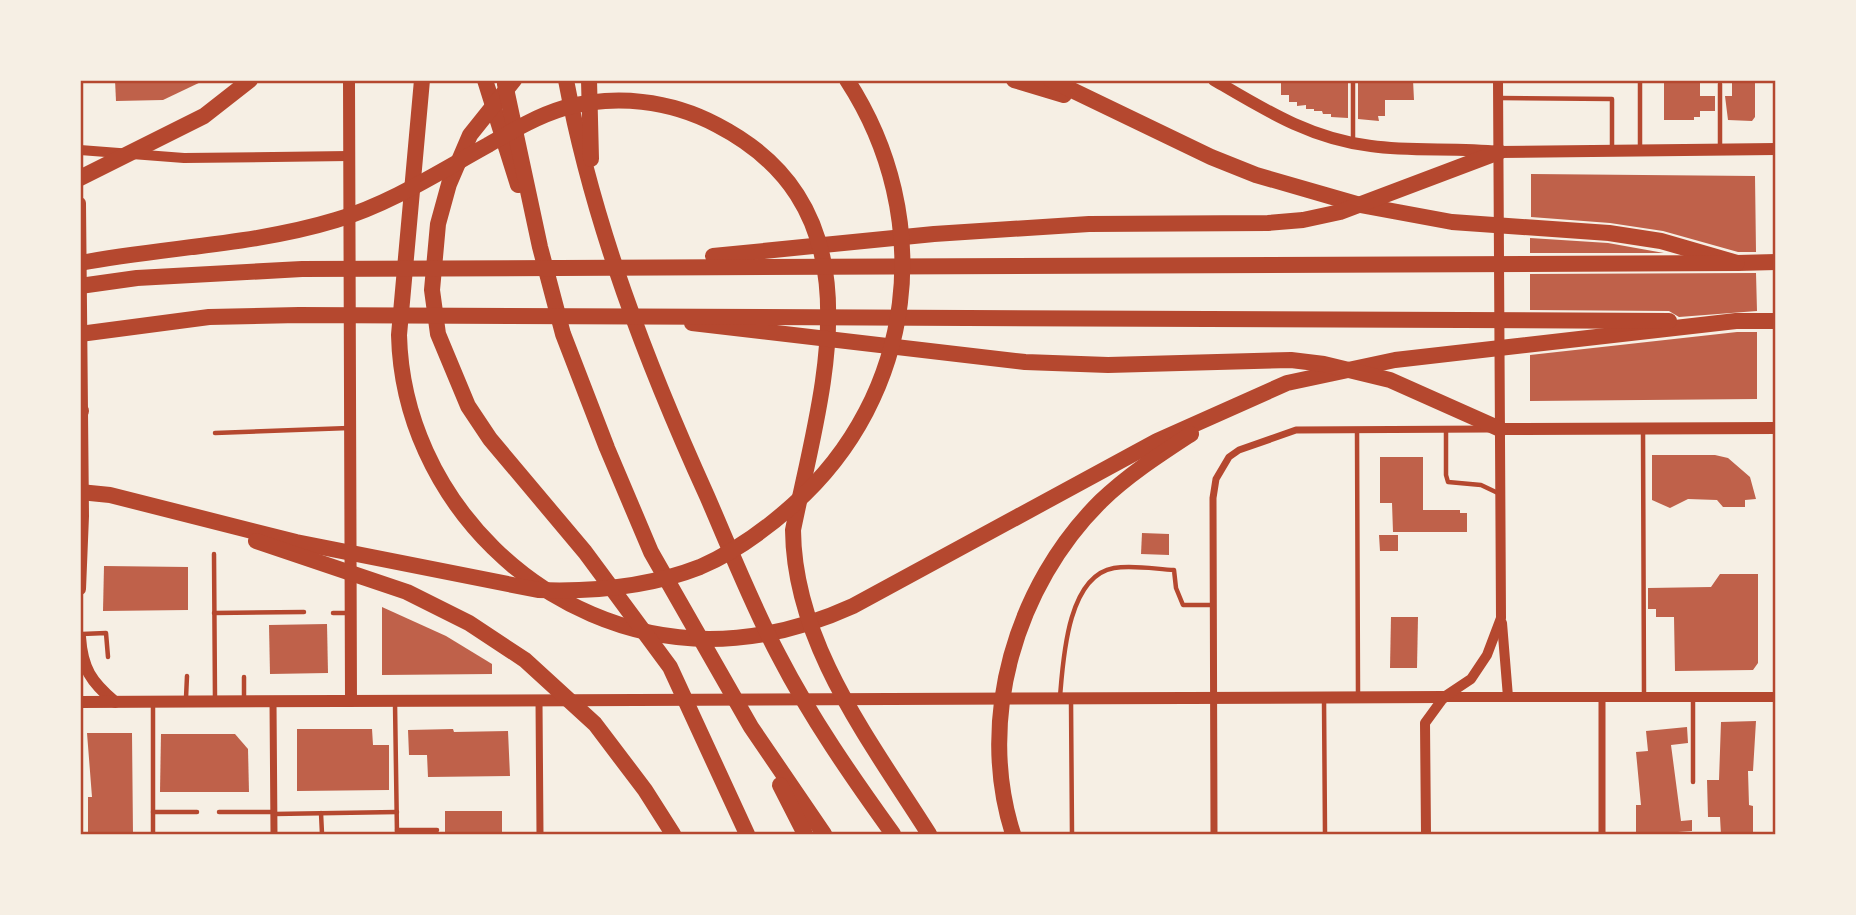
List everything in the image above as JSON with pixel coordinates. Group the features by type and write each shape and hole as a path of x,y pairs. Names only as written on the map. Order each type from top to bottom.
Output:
{"highway":[{"path":"80,178 193,122 250,80"},
{"path":"422,80 399,335 405,398 442,485 480,536 508,563 578,608 628,628 708,639 788,630 853,606 1157,441 1239,402 1308,376 1395,360 1736,321"},
{"path":"485,80 540,247"},
{"path":"504,80 540,247 563,334 651,552 751,727 805,835"},
{"path":"514,80 470,135 449,184 438,224 432,290 438,334 468,406 490,439 585,552 670,667 747,835"},
{"path":"566,80 591,183 627,298 672,420 779,656 845,766 893,835"},
{"path":"589,80 591,183"},
{"path":"80,492 110,495 296,542 538,590 606,589 671,576 726,554 770,526 814,486 856,430 881,381 896,336 903,291 899,206 892,179 867,114 847,80"},
{"path":"1014,80 1094,103"},
{"path":"1051,80 1211,157 1304,189 1420,217 1609,233 1661,241 1737,263"},
{"path":"80,263 289,232 337,220 380,203 532,120 563,108 600,101 663,105 709,120 756,150 783,174 814,229 829,287 827,362 793,530 793,553 800,590 826,666 929,835"},
{"path":"617,266 934,234 1089,224 1268,223 1303,220 1339,212 1499,152"},
{"path":"80,286 137,278 302,269 1776,262"},
{"path":"80,334 209,317 299,315 931,315 1776,321"},
{"path":"623,315 929,353 1025,362 1108,365 1291,360 1324,364 1390,380 1500,429"},
{"path":"1013,835 1001,777 999,743 1003,693 1013,648 1048,570 1101,502 1143,465 1239,402"},
{"path":"178,512 265,545 407,592 469,623 525,660 595,724 645,790 673,835"},
{"path":"751,727 824,835"},
{"path":"723,783 755,835"}],"main road":[{"path":"349,80 351,701"},
{"path":"1218,82 1277,118 1328,138 1374,147 1459,147 1499,152 1776,149"},
{"path":"80,203 83,569 80,589"},
{"path":"1500,429 1776,428"},
{"path":"80,635 86,673 94,684 115,702"},
{"path":"80,702 1213,700 1444,697"}],"street":[{"path":"1498,80 1501,618 1508,697"},
{"path":"80,150 184,158 349,156"},
{"path":"1214,835 1213,498 1223,464 1239,450 1296,429 1500,429"},
{"path":"1426,835 1425,723 1444,697 1471,679 1487,655 1501,618"},
{"path":"1444,697 1776,697"},
{"path":"1602,697 1602,835"},
{"path":"539,701 540,835"},
{"path":"273,702 274,835"}],"lane":[{"path":"1353,80 1353,144"},
{"path":"1640,80 1640,150"},
{"path":"1720,84 1720,149"},
{"path":"1498,98 1612,99 1612,151"},
{"path":"215,433 350,428"},
{"path":"1357,429 1359,698"},
{"path":"1446,429 1448,482 1481,485 1500,494"},
{"path":"1643,429 1644,697"},
{"path":"214,554 215,702"},
{"path":"1072,835 1065,699 1066,632 1086,588 1103,572 1115,568 1174,570 1176,588 1183,605 1213,605"},
{"path":"214,613 304,612"},
{"path":"333,613 351,612"},
{"path":"80,635 106,633 108,657"},
{"path":"186,703 187,676"},
{"path":"244,677 244,702"},
{"path":"1693,697 1693,782"},
{"path":"1324,698 1325,835"},
{"path":"395,702 397,832 437,830"},
{"path":"153,703 153,835"},
{"path":"153,812 197,812"},
{"path":"219,812 397,812"},
{"path":"321,813 321,835"}],"building":[{"path":"115,80 205,80 163,100 116,101"},
{"path":"1281,80 1348,80 1348,118 1331,117 1331,114 1323,114 1322,111 1306,109 1306,105 1297,106 1297,102 1289,102 1289,95 1281,95"},
{"path":"1358,80 1413,80 1414,100 1385,100 1385,116 1378,116 1379,121 1358,119"},
{"path":"1664,80 1700,80 1700,96 1715,96 1715,111 1700,111 1700,117 1694,117 1694,120 1664,120"},
{"path":"1732,80 1755,80 1755,117 1752,121 1728,120 1725,96 1732,96"},
{"path":"1531,174 1755,176 1756,252 1738,252 1663,231 1610,223 1531,217"},
{"path":"1530,238 1608,243 1664,253 1530,253"},
{"path":"1756,273 1757,311 1679,317 1669,311 1530,310 1530,274"},
{"path":"1757,332 1757,399 1530,401 1530,355"},
{"path":"1652,455 1715,455 1728,458 1750,477 1756,499 1745,500 1745,507 1723,507 1717,500 1688,499 1670,508 1652,500"},
{"path":"1380,457 1423,457 1423,510 1460,510 1460,513 1467,513 1467,532 1393,532 1392,503 1380,503"},
{"path":"1142,533 1169,534 1169,555 1141,554"},
{"path":"1379,535 1398,535 1398,551 1380,551"},
{"path":"104,566 188,567 188,610 103,611"},
{"path":"1720,574 1758,574 1758,663 1753,670 1675,671 1674,617 1656,617 1656,609 1648,609 1648,588 1711,587"},
{"path":"382,607 446,636 492,664 492,674 382,675"},
{"path":"1391,617 1418,617 1417,668 1390,668"},
{"path":"327,624 328,673 270,674 269,625"},
{"path":"1756,721 1753,771 1748,771 1749,805 1753,806 1753,835 1721,835 1720,817 1708,817 1707,780 1719,780 1721,722"},
{"path":"1687,727 1688,743 1671,745 1681,821 1692,820 1692,831 1636,835 1636,805 1641,805 1636,752 1648,751 1646,731"},
{"path":"297,729 372,729 373,745 389,745 389,790 297,791"},
{"path":"453,729 454,732 508,731 510,776 428,777 427,755 409,755 408,730"},
{"path":"87,733 132,733 133,835 88,835 88,797 92,797"},
{"path":"161,734 235,734 248,749 249,792 160,792"},
{"path":"445,811 502,811 502,833 445,834"}]}
